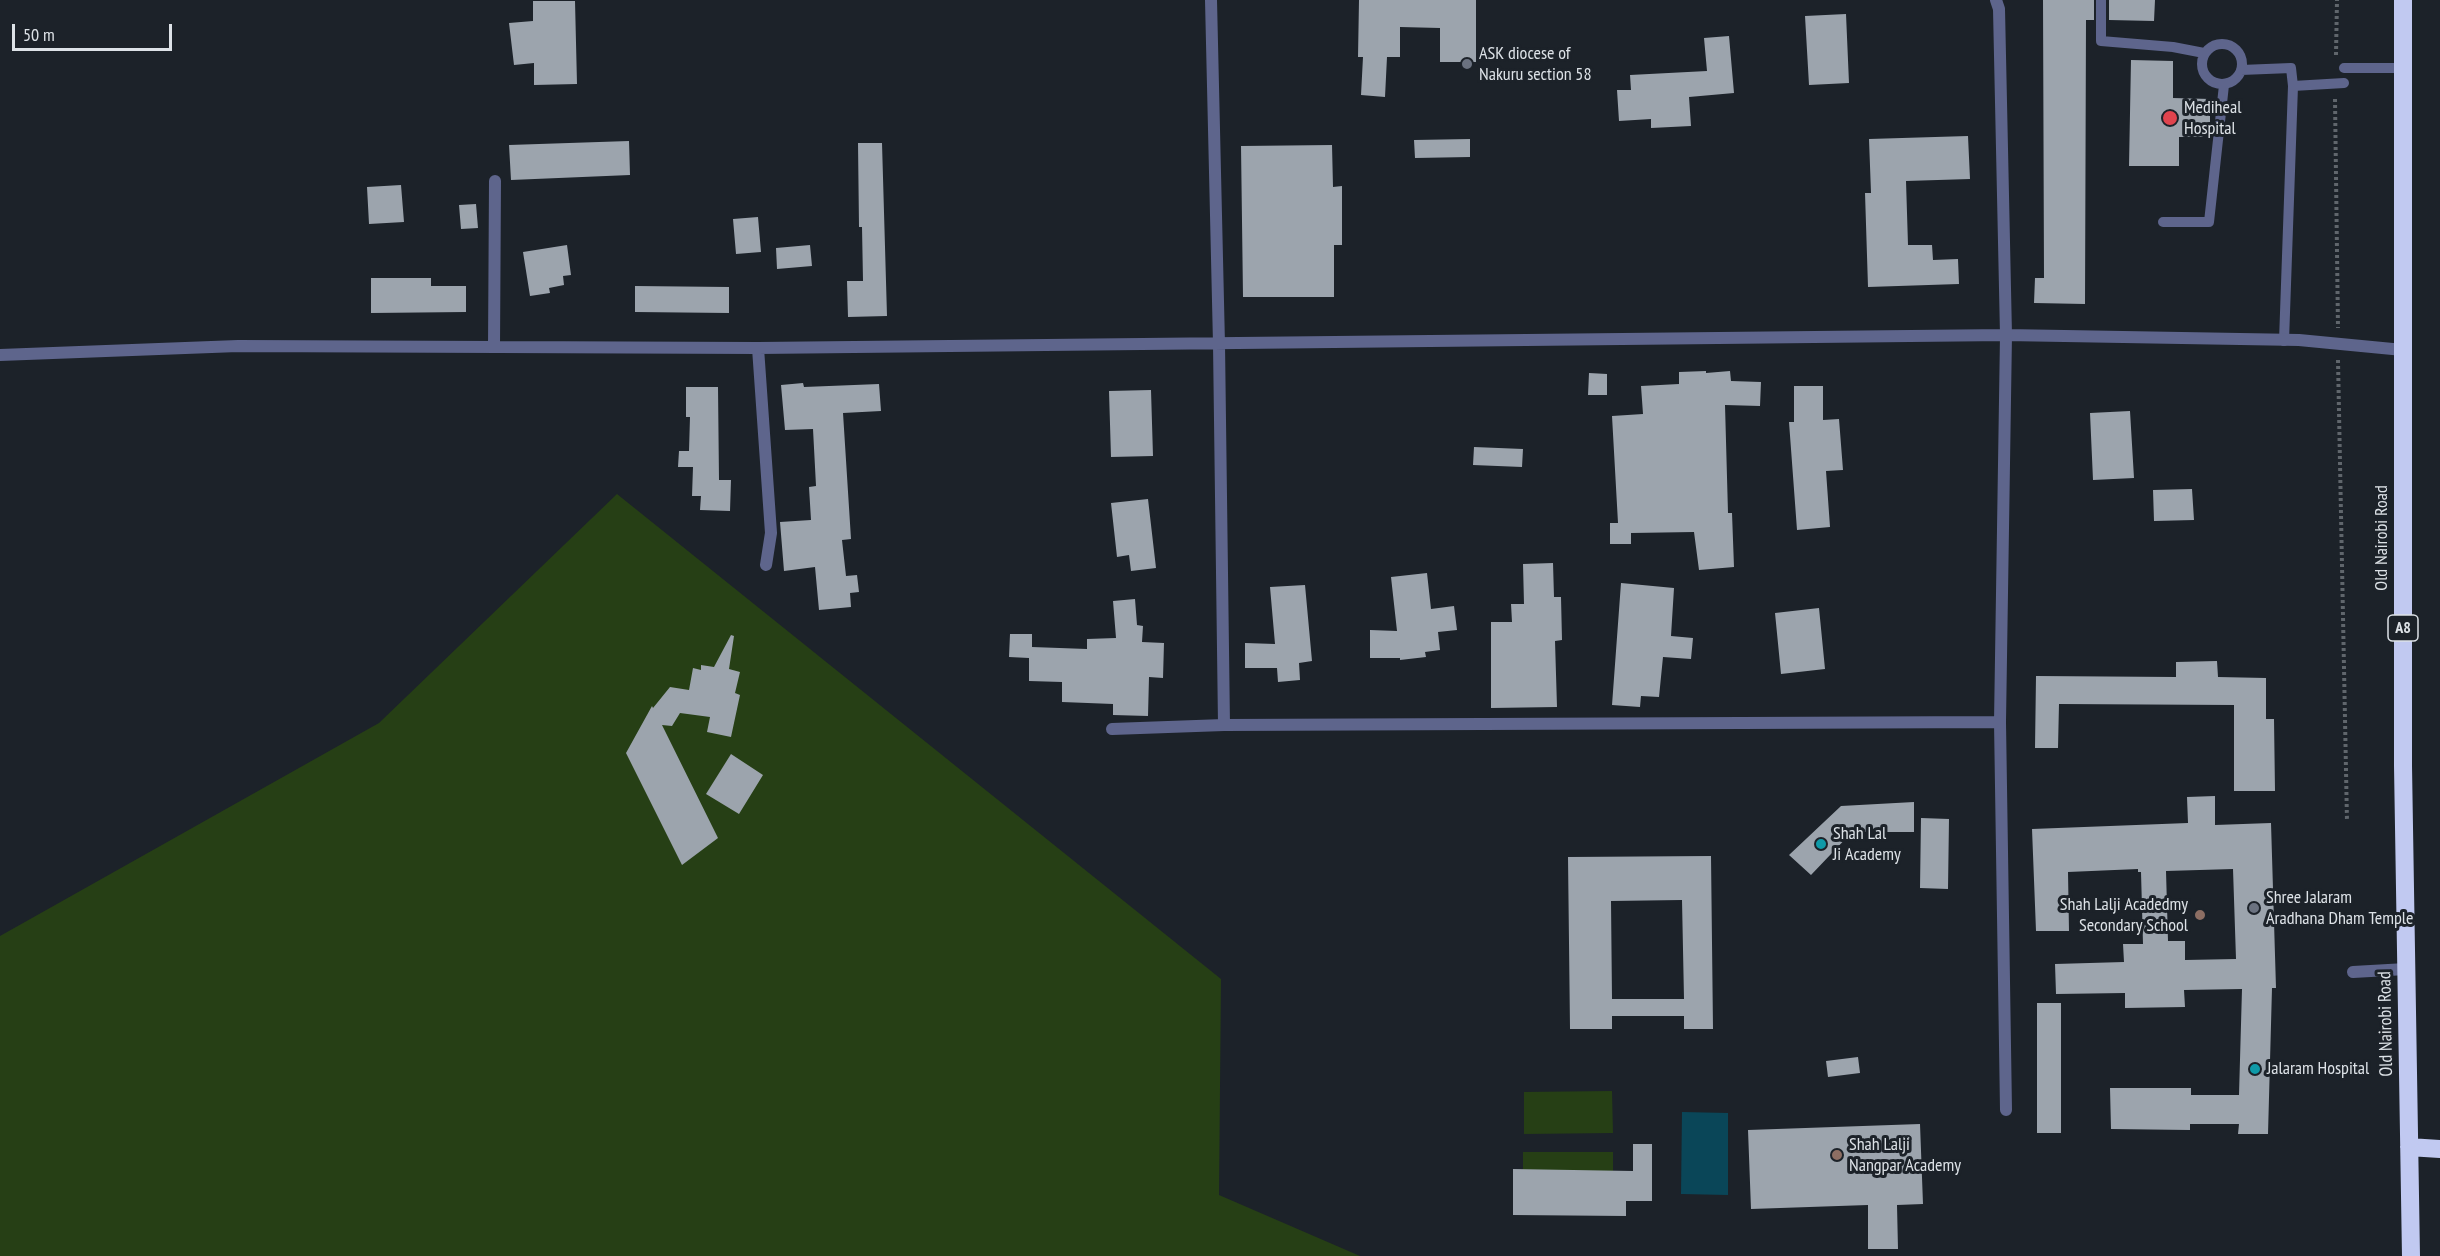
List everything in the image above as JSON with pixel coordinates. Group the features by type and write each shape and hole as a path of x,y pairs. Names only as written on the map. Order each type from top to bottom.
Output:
{"highway":[{"name":"Old Nairobi Road","path":"2403,0 2403,766 2411,1256"},
{"path":"2409,1147 2440,1149"}],"street":[{"path":"1211,0 1219,344 1224,725"},
{"path":"1996,0 1999,9 2006,335 2000,722 2006,1110"},
{"path":"494,347 495,182"},
{"path":"0,355 237,346 758,348 2006,335 2338,343 2403,350"},
{"path":"758,348 771,533 766,565"},
{"path":"1112,729 1224,725 2000,722"},
{"path":"2353,972 2406,969"}],"lane":[{"path":"2101,0 2101,41 2173,47 2204,53"},
{"path":"2227,44 2233,47 2240,55 2241,70 2236,79 2224,85 2215,84 2204,75 2202,60 2204,53 2215,45 2227,44"},
{"path":"2241,70 2291,68 2293,86 2284,341"},
{"path":"2344,68 2403,68"},
{"path":"2293,86 2339,83"},
{"path":"2163,222 2209,222 2224,85"}],"path":[{"path":"2337,0 2338,343 2346,821"}],"green space":[{"path":"617,494 1221,979 1219,1195 1360,1256 0,1256 0,936 379,723"},
{"path":"1612,1091 1613,1133 1524,1134 1524,1092"},
{"path":"1523,1152 1613,1152 1613,1196 1523,1195"}],"water":[{"path":"1682,1112 1728,1113 1728,1195 1681,1194"}],"building":[{"path":"1359,0 1476,0 1476,62 1440,62 1440,28 1400,27 1400,57 1387,57 1385,97 1361,95 1363,57 1358,57"},
{"path":"2043,0 2094,0 2094,20 2086,20 2085,304 2034,303 2035,278 2044,278"},
{"path":"2109,0 2155,0 2154,21 2109,20"},
{"path":"533,1 575,1 577,84 534,85 534,63 514,65 509,23 533,21"},
{"path":"1846,14 1849,83 1809,85 1805,16"},
{"path":"1729,36 1734,93 1689,97 1691,126 1651,128 1651,119 1619,121 1617,90 1631,90 1630,75 1707,71 1704,38"},
{"name":"Mediheal Hospital","path":"2131,60 2173,61 2173,98 2210,99 2210,137 2179,137 2179,166 2129,166"},
{"path":"1968,136 1970,179 1906,181 1908,245 1932,245 1933,260 1958,259 1959,284 1868,287 1865,193 1871,193 1869,139"},
{"path":"1470,139 1470,157 1415,158 1414,140"},
{"path":"629,141 630,175 511,180 509,145"},
{"path":"858,143 882,143 887,316 848,317 847,281 863,281 862,227 859,227"},
{"path":"1332,145 1333,187 1342,186 1342,245 1334,245 1334,297 1243,297 1241,146"},
{"path":"401,185 404,222 369,224 367,187"},
{"path":"476,204 478,228 461,229 459,205"},
{"path":"758,217 761,252 736,254 733,219"},
{"path":"567,245 571,275 563,276 564,285 549,288 550,293 530,296 523,252"},
{"path":"810,245 812,266 777,269 776,248"},
{"path":"371,278 431,278 431,286 466,286 466,312 371,313"},
{"path":"635,286 729,287 729,313 635,312"},
{"path":"1706,371 1706,373 1730,371 1731,381 1761,382 1760,406 1725,405 1728,513 1732,513 1734,567 1699,570 1694,532 1631,533 1631,544 1610,544 1610,523 1618,523 1612,416 1643,414 1641,386 1679,384 1679,372"},
{"path":"1589,373 1607,374 1607,395 1588,395"},
{"path":"803,383 804,387 879,384 881,411 843,413 851,539 842,540 846,576 857,575 859,592 850,593 851,607 819,610 815,567 784,571 780,522 811,520 809,487 816,486 813,429 785,430 781,385"},
{"path":"1794,386 1823,386 1823,420 1839,419 1843,470 1826,471 1830,527 1797,530 1789,422 1794,422"},
{"path":"686,387 718,387 719,480 731,480 730,511 700,510 701,496 692,496 693,467 678,467 679,451 689,451 690,417 686,417"},
{"path":"1151,390 1153,456 1111,457 1109,391"},
{"path":"2130,411 2134,478 2093,480 2090,413"},
{"path":"1474,447 1523,449 1522,467 1473,465"},
{"path":"2192,489 2194,520 2154,521 2153,490"},
{"path":"1148,499 1156,568 1131,571 1129,555 1117,557 1111,503"},
{"path":"1553,563 1554,597 1561,597 1562,640 1555,641 1557,707 1491,708 1491,622 1512,622 1511,604 1524,604 1523,564"},
{"path":"1427,573 1431,609 1454,606 1457,630 1438,632 1440,650 1425,652 1426,657 1400,660 1400,658 1370,658 1370,630 1397,631 1391,577"},
{"path":"1621,583 1674,588 1671,636 1693,638 1691,659 1663,657 1659,697 1641,696 1640,707 1612,705"},
{"path":"1305,585 1312,661 1299,663 1300,680 1278,682 1277,668 1245,668 1245,643 1275,644 1270,587"},
{"path":"1135,599 1137,625 1143,626 1142,642 1164,643 1163,678 1149,677 1148,716 1113,715 1113,704 1062,702 1062,682 1029,681 1029,658 1009,657 1010,634 1032,634 1032,647 1087,649 1087,639 1116,638 1113,601"},
{"path":"1819,608 1825,669 1781,674 1775,613"},
{"path":"731,635 734,636 729,669 740,672 735,693 740,695 731,737 707,732 710,717 680,713 672,726 662,725 718,838 682,865 626,753 652,706 653,708 670,687 689,690 693,668 701,670 701,665 714,667"},
{"path":"2217,661 2218,677 2266,678 2266,719 2274,719 2275,791 2234,791 2234,705 2059,704 2058,748 2035,748 2036,676 2176,677 2176,662"},
{"path":"731,754 763,775 739,814 706,794"},
{"path":"2215,796 2215,825 2271,823 2276,988 2272,988 2268,1134 2238,1134 2239,1124 2190,1124 2190,1130 2111,1129 2110,1088 2191,1088 2191,1095 2239,1095 2242,989 2184,990 2185,1007 2125,1008 2125,993 2056,994 2055,964 2124,962 2123,944 2143,944 2141,872 2138,872 2138,869 2068,872 2069,931 2036,931 2032,829 2188,823 2187,797","holes":["2233,869 2236,959 2185,960 2185,941 2168,941 2166,871"]},
{"name":"Shah Lal Ji Academy","path":"1914,802 1914,832 1852,832 1811,875 1789,855 1841,806"},
{"path":"1921,818 1949,819 1948,889 1920,888"},
{"path":"1711,856 1713,1029 1684,1029 1684,1016 1612,1016 1612,1029 1570,1029 1568,857","holes":["1682,900 1684,999 1612,999 1611,901"]},
{"path":"2037,1003 2061,1003 2061,1133 2037,1133"},
{"path":"1858,1057 1860,1073 1828,1077 1826,1061"},
{"name":"Shah Lalji Nangpar Academy","path":"1920,1124 1923,1204 1897,1205 1898,1249 1868,1249 1868,1205 1751,1209 1748,1130"},
{"path":"1633,1144 1652,1144 1652,1201 1626,1201 1626,1216 1513,1215 1513,1169 1633,1171"}],"place":[{"name":"ASK diocese of Nakuru section 58","path":"1467,64"},
{"name":"Mediheal Hospital","path":"2170,118"},
{"name":"Shah Lal Ji Academy","path":"1821,844"},
{"name":"Shree Jalaram Aradhana Dham Temple","path":"2254,908"},
{"name":"Shah Lalji Acadedmy Secondary School","path":"2200,915"},
{"name":"Jalaram Hospital","path":"2255,1069"},
{"name":"Shah Lalji Nangpar Academy","path":"1837,1155"}]}
